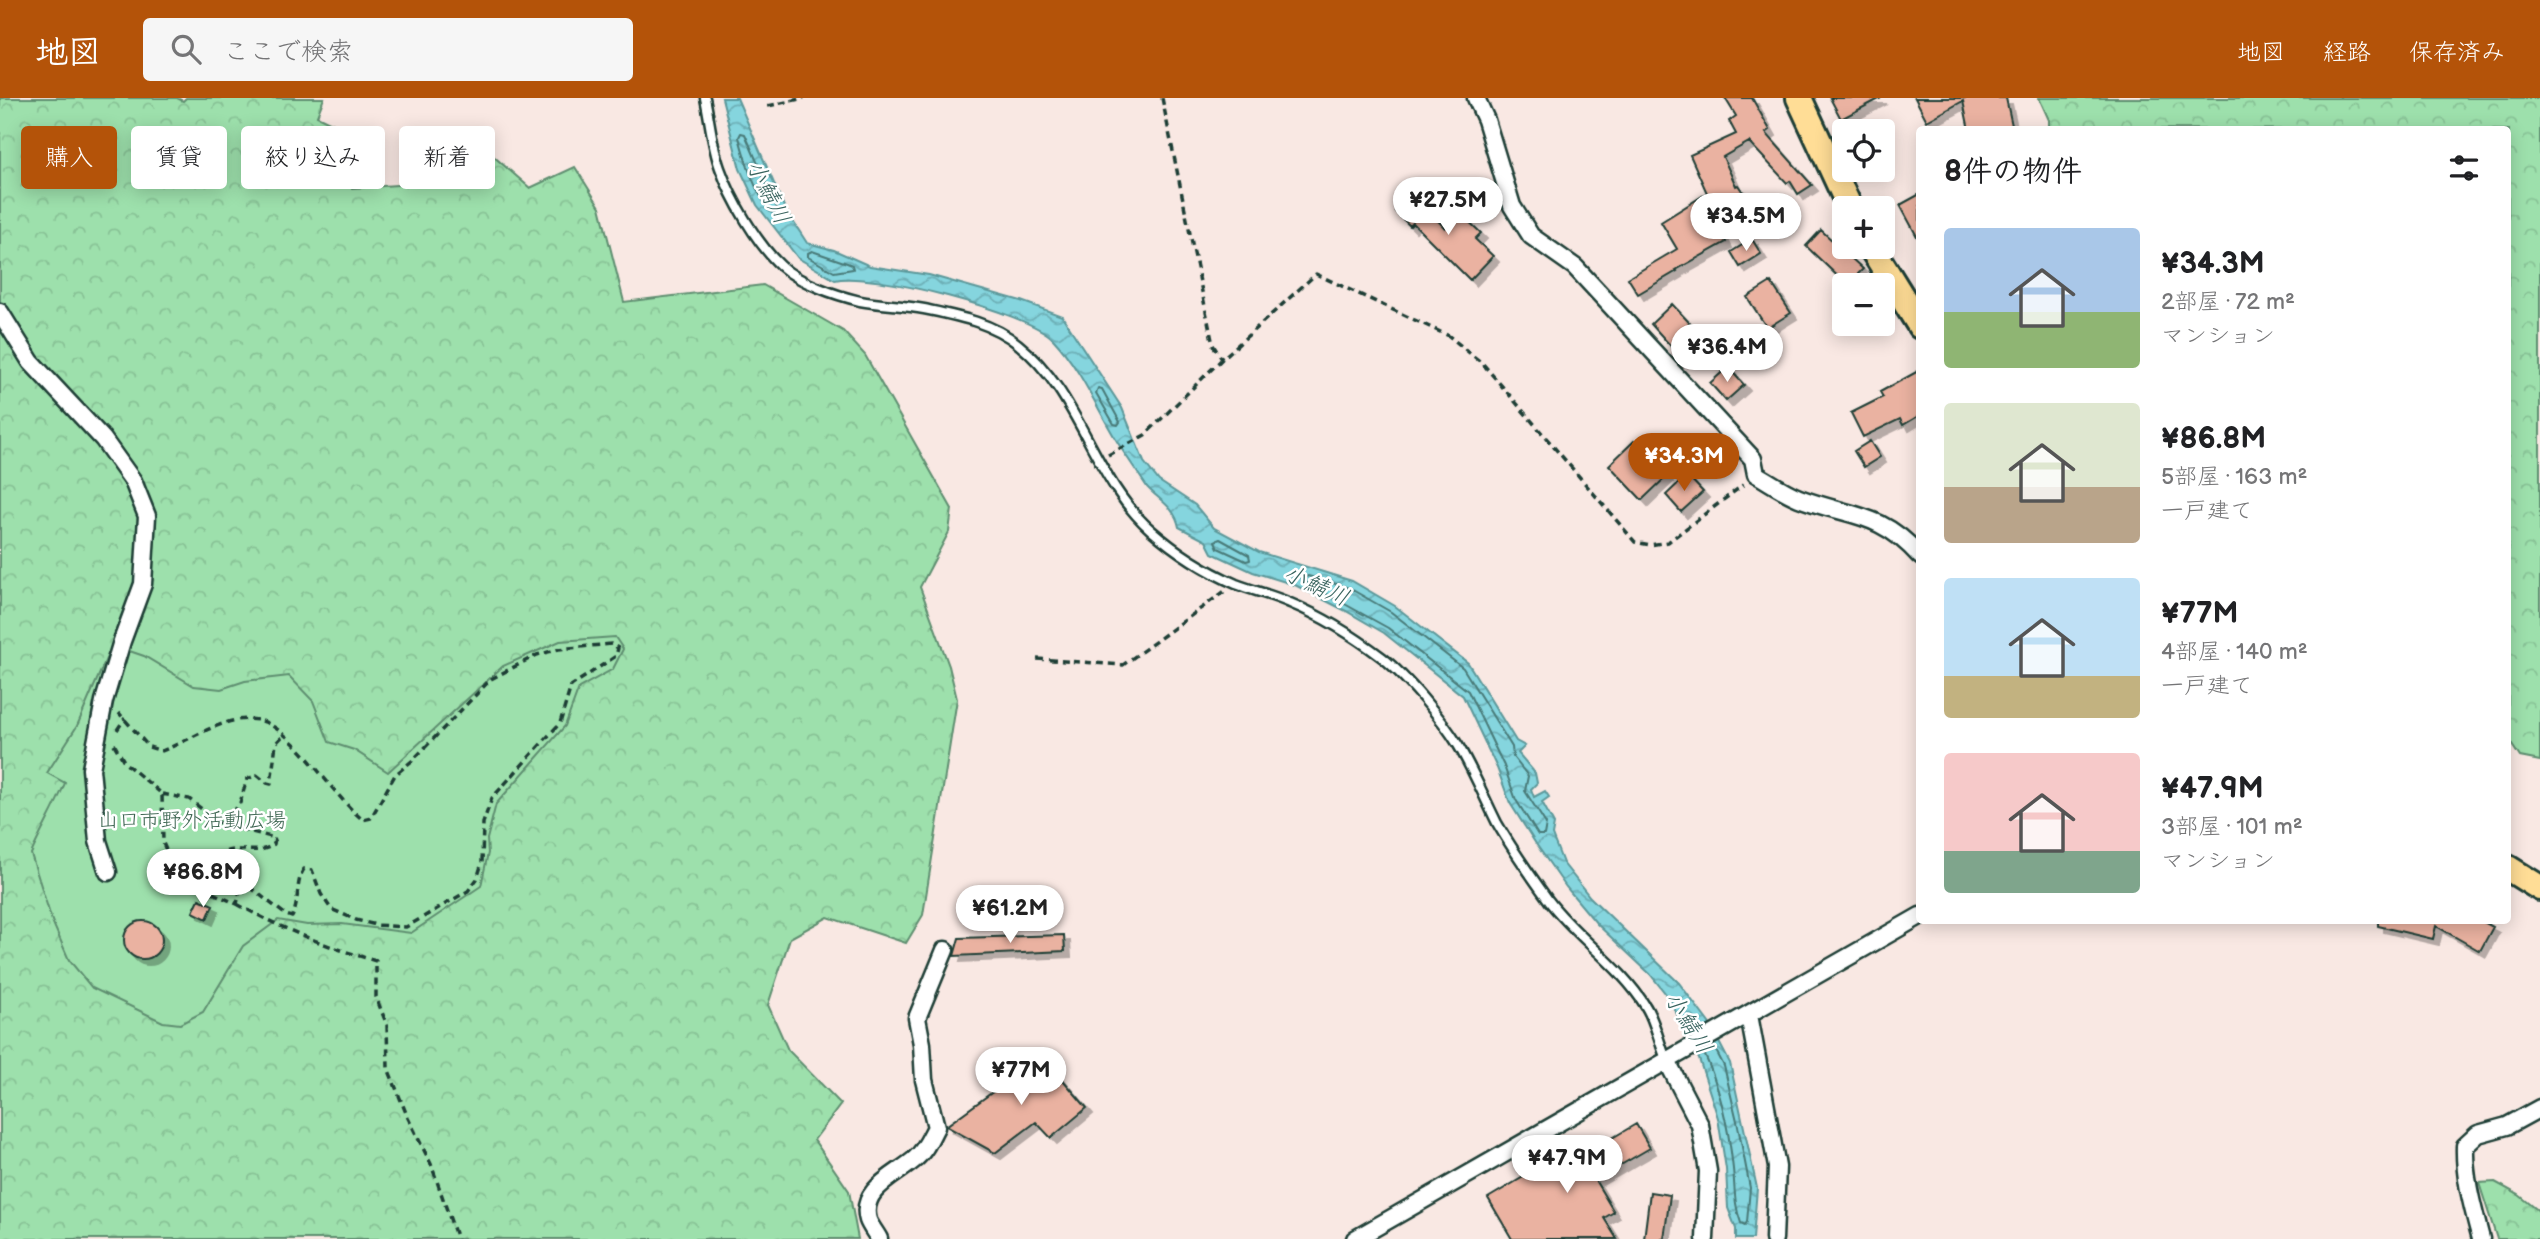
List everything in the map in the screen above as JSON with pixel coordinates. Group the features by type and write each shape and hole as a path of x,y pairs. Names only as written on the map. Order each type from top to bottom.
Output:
{"main road":[{"path":"1798,98 1844,196"},
{"path":"1878,259 1916,320"},
{"path":"2511,870 2540,888"}],"street":[{"path":"1476,98 1486,120 1512,206 1531,236 1575,267 1613,307 1753,459 1756,474 1798,498 1863,516 1889,527 1916,552"},
{"path":"0,312 31,362 103,439 133,481 147,516 143,584 104,701 91,769 98,841 108,872"},
{"path":"1355,1239 1916,918"},
{"path":"879,1239 868,1220 867,1205 880,1182 916,1158 927,1145 936,1127 924,1080 917,1018 945,950"},
{"path":"1742,1019 1777,1167 1774,1239"},
{"path":"1672,1058 1700,1125 1709,1171 1705,1239"},
{"path":"2481,1239 2464,1162 2465,1146 2478,1134 2507,1126 2540,1108"}],"lane":[{"path":"705,98 720,168 735,201 758,239 781,266 799,278 860,301 906,306 963,317 993,328 1016,342 1039,363 1067,398 1112,483 1149,528 1191,559 1236,583 1289,602 1335,624 1386,661 1425,702 1458,745 1499,827 1551,903 1622,976 1648,1009 1658,1042 1672,1058"}],"path":[{"path":"768,106 804,98"},
{"path":"1163,98 1213,345 1222,359"},
{"path":"1101,459 1145,435 1222,359 1316,274 1449,336 1483,364 1635,542 1650,545 1668,542 1756,474"},
{"path":"1037,659 1123,665 1236,583"},
{"path":"104,701 125,718 149,747 162,751 218,726 243,719 252,718 272,725 315,768 346,806 363,820 371,818 394,775 413,760 491,679 537,655 559,649 611,644 618,648 616,656 571,686 560,723 492,798 483,823 482,863 477,879 468,891 406,927 376,925 331,909 321,894 312,870 304,869 300,875 297,903 292,917 242,881 237,904"},
{"path":"125,718 114,736 114,747 125,763 162,794 189,799 221,824 275,838 274,844 268,848 223,852 212,859 191,883"},
{"path":"221,824 240,803 247,779 252,775 257,775 271,784 276,743 284,736"},
{"path":"162,794 163,843 191,883 282,929 321,945 376,961 376,997 387,1025 388,1068 408,1118 431,1164 457,1239"}],"green space":[{"path":"0,98 177,98 183,101 186,98 324,98 317,116 338,126 241,126 241,189 385,189 385,186 399,185 399,189 495,189 495,158 530,188 575,167 600,207 624,302 763,285 843,331 865,355 952,509 949,532 920,587 949,666 957,699 923,915 906,943 828,917 790,938 768,1005 788,1050 841,1104 814,1140 849,1191 858,1239 0,1239"},
{"path":"2039,98 2540,98 2540,761 2520,757 2511,744 2511,126 2049,126"},
{"name":"山口市野外活動広場","path":"615,637 623,649 613,669 579,688 565,726 496,804 487,839 488,853 481,886 411,933 342,924 307,925 278,920 243,946 203,1012 180,1024 163,1022 92,988 69,960 52,921 31,854 65,783 47,773 77,726 112,645 144,656 194,686 221,689 245,681 289,676 313,701 329,742 354,750 388,772 503,666 560,641"},
{"path":"2495,1182 2519,1195 2540,1212 2540,1239 2497,1239 2479,1183"}],"water":[{"name":"小鯖川","path":"722,98 737,98 785,209 807,243 834,250 870,266 929,275 1021,301 1062,316 1122,408 1144,462 1159,481 1195,505 1214,528 1259,552 1352,581 1395,606 1468,663 1516,741 1525,746 1518,753 1535,773 1537,783 1531,789 1534,797 1545,791 1549,797 1542,802 1554,824 1552,835 1563,863 1590,897 1679,983 1709,1023 1730,1063 1757,1188 1753,1239 1736,1239 1736,1229 1728,1208 1726,1169 1718,1118 1699,1059 1669,998 1650,974 1597,924 1566,887 1536,844 1510,803 1497,768 1463,696 1384,633 1295,585 1253,572 1212,553 1206,541 1179,527 1171,509 1147,487 1119,445 1075,367 1053,339 1038,328 982,306 947,296 880,282 835,280 798,258 757,205 740,169"}],"building":[{"path":"1725,98 1752,98 1770,130 1766,133 1812,185 1798,194 1790,181 1787,183 1749,142 1723,157 1736,186 1738,185 1747,198 1714,218 1726,242 1638,294 1628,278 1677,249 1661,222 1707,193 1690,155 1736,134 1729,121 1736,116"},
{"path":"1830,98 1881,98 1841,119"},
{"path":"1915,98 2006,98 2012,126 1968,126 1963,101 1927,121"},
{"path":"1413,194 1445,228 1460,213 1481,233 1475,239 1493,256 1470,280 1413,223 1410,226 1395,211"},
{"path":"1916,196 1916,235 1900,205"},
{"path":"1821,230 1832,240 1832,259 1852,259 1863,269 1859,273 1834,273 1806,246"},
{"path":"1752,239 1761,254 1740,267 1731,252"},
{"path":"1771,282 1791,313 1767,328 1747,297"},
{"path":"1672,304 1699,333 1677,353 1651,324"},
{"path":"1728,367 1744,385 1726,401 1710,383"},
{"path":"1916,372 1916,417 1903,425 1900,419 1863,437 1851,413 1883,397 1880,392"},
{"path":"1634,441 1667,476 1642,500 1609,465"},
{"path":"1870,441 1880,457 1864,467 1854,451"},
{"path":"1687,475 1703,492 1681,512 1666,495"},
{"path":"199,899 213,905 207,919 193,912"},
{"path":"143,921 156,927 162,940 156,953 143,959 130,953 124,940 130,927"},
{"path":"2487,924 2493,927 2480,951 2436,926 2433,939 2378,926"},
{"path":"1064,935 1065,951 954,956 959,938"},
{"path":"1040,1053 1087,1108 1051,1138 1036,1122 995,1153 946,1126 1005,1083"},
{"path":"1636,1124 1650,1148 1595,1180 1614,1212 1604,1218 1617,1239 1512,1239 1488,1198 1545,1164 1551,1174"},
{"path":"1650,1192 1670,1195 1664,1239 1644,1239"}]}
